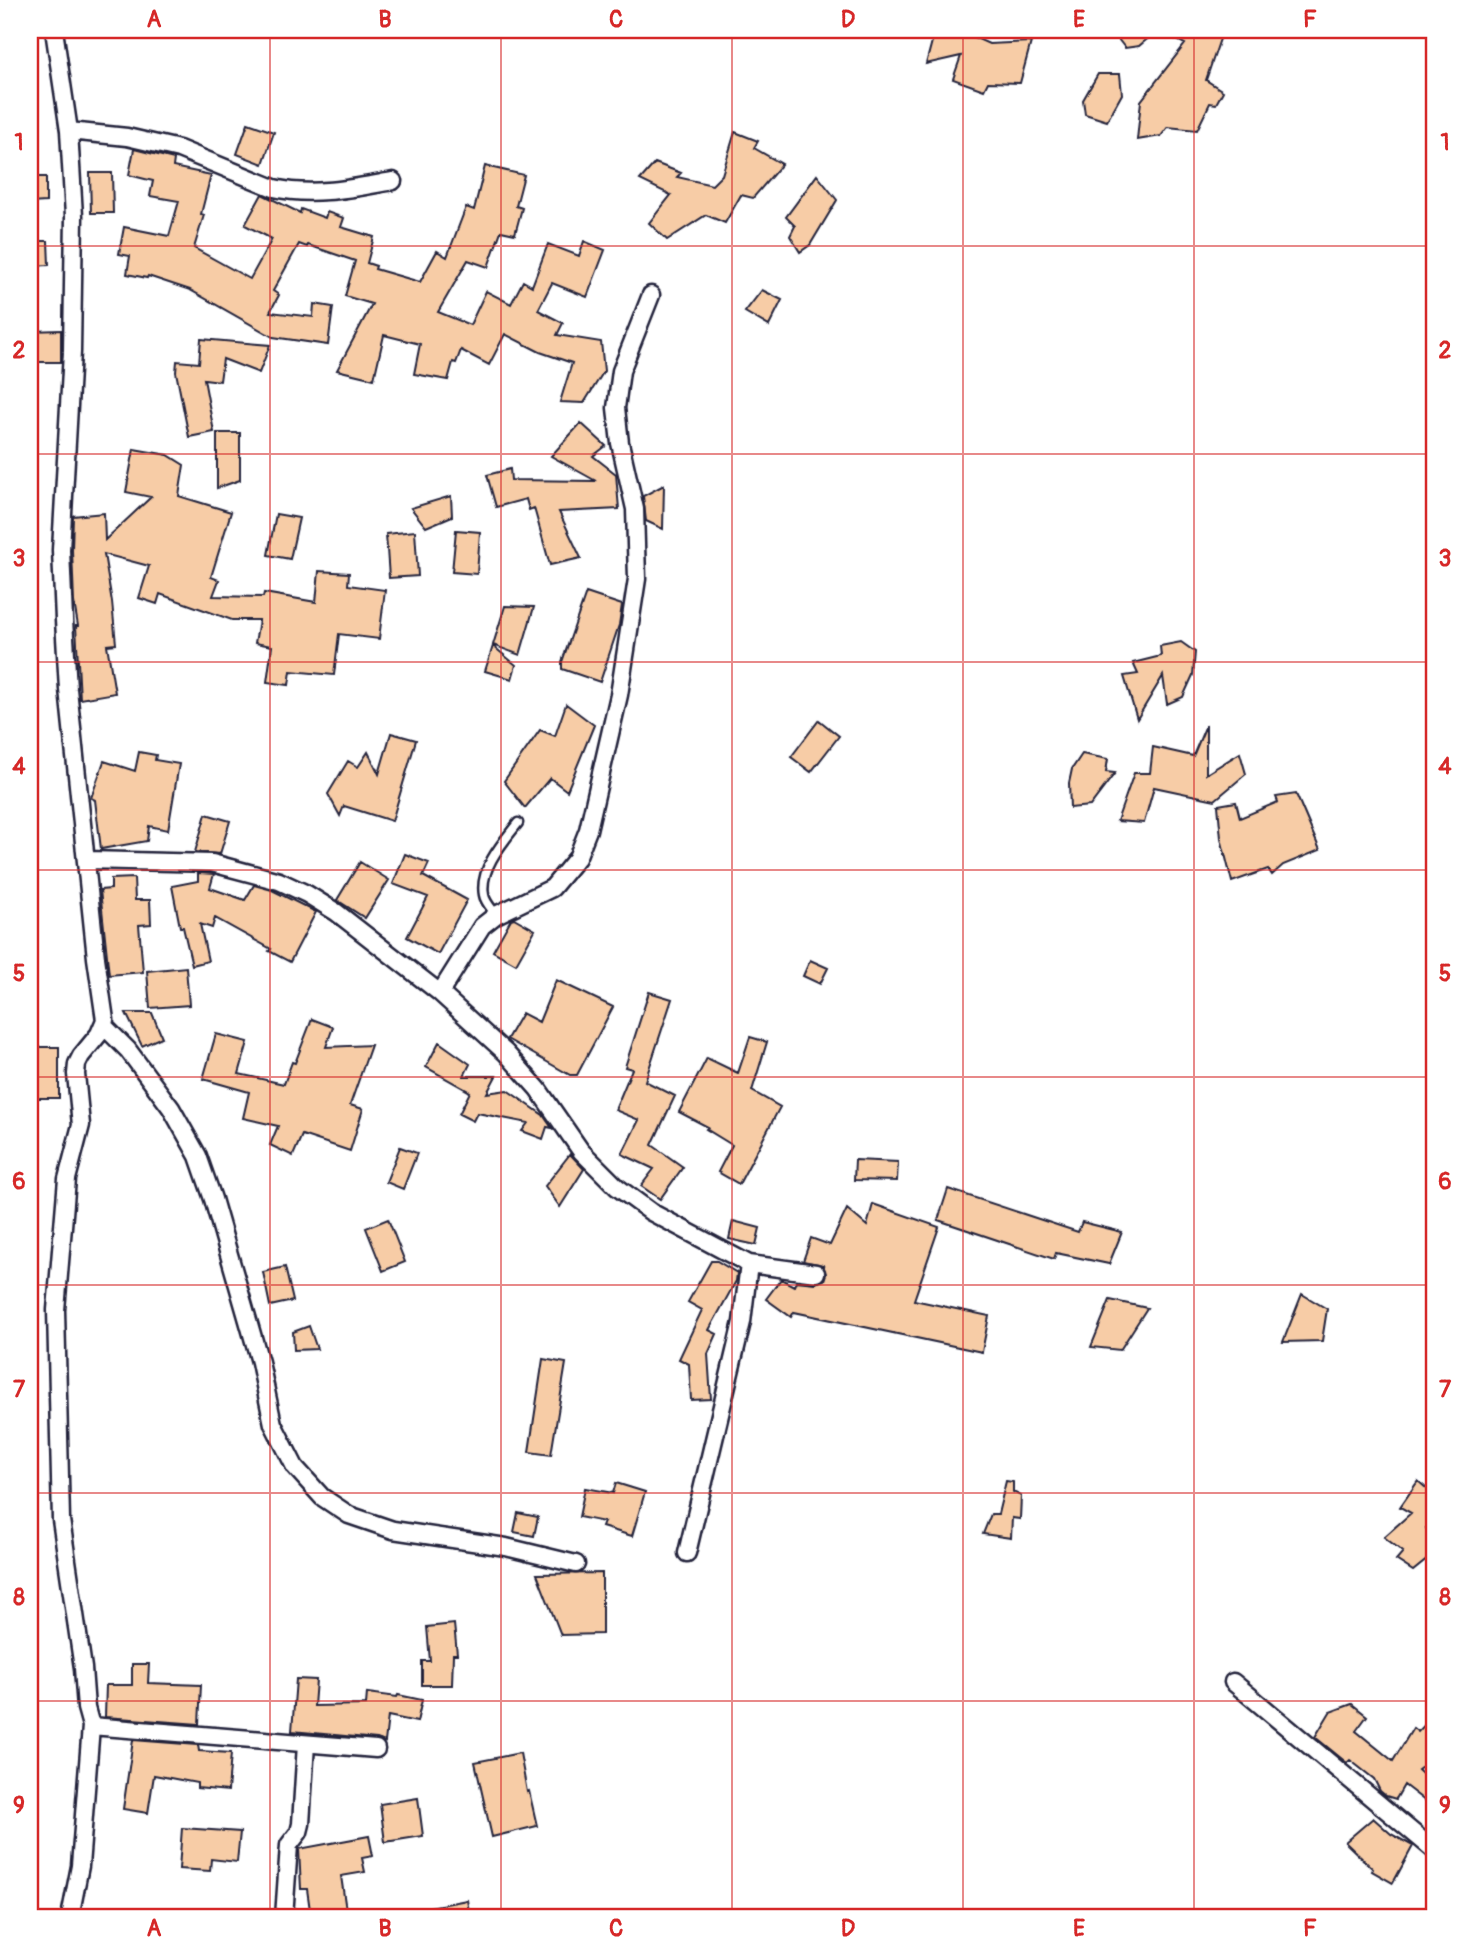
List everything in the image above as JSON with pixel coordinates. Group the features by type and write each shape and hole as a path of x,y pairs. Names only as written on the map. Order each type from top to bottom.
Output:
{"street":[{"path":"54,30 69,131 74,216 74,291 61,550 68,689 96,958 105,1013 104,1026 77,1064 81,1125 67,1179 57,1310 61,1520 83,1668 86,1708 91,1726 80,1866 70,1917"},
{"path":"69,131 127,137 178,149 290,192 328,192 393,181"},
{"path":"440,993 482,926 496,915 552,888 577,858 589,830 619,695 637,579 635,509 620,443 616,408 621,370 650,295"},
{"path":"87,860 212,863 279,881 307,894 336,912 440,993 517,1063 582,1151 617,1187 652,1212 749,1264 816,1273"},
{"path":"104,1026 128,1050 171,1108 198,1156 214,1199 260,1362 273,1424 295,1467 322,1497 349,1515 393,1530 506,1547 576,1564"},
{"path":"687,1553 742,1322 749,1264"},
{"path":"1233,1682 1434,1850"},
{"path":"91,1726 376,1749"},
{"path":"284,1917 289,1845 299,1832 301,1824 306,1744"}],"lane":[{"path":"496,915 484,895 485,880 496,851 518,823"}],"building":[{"path":"935,30 958,30 989,44 1031,42 1020,83 988,82 984,90 953,79 961,56 926,64"},
{"path":"1111,30 1158,30 1139,46 1125,48"},
{"path":"1158,30 1223,30 1206,80 1223,91 1216,104 1210,103 1197,130 1168,127 1161,136 1137,140 1141,101 1185,44"},
{"path":"1098,74 1120,74 1122,94 1107,121 1085,114 1083,100"},
{"path":"248,123 274,132 263,164 237,154"},
{"path":"735,132 758,141 754,148 782,164 753,198 741,195 725,223 706,215 667,240 649,223 671,195 640,180 655,163 681,173 677,177 712,185 722,175"},
{"path":"134,149 174,159 173,167 211,175 201,214 204,215 194,248 250,279 272,239 245,225 262,194 300,213 301,209 325,218 327,212 344,218 341,227 374,237 367,263 376,266 375,269 420,282 437,251 447,257 466,207 474,210 485,166 524,175 516,206 522,208 515,234 501,231 488,267 468,260 438,312 470,325 486,291 511,304 523,281 532,286 548,244 579,256 584,241 605,250 587,297 552,283 538,310 563,323 557,335 601,342 604,371 584,403 560,402 572,363 540,352 505,334 489,365 461,350 456,363 453,362 448,380 414,374 420,344 384,335 374,379 337,370 372,304 345,296 355,261 308,245 299,244 273,291 279,295 270,312 313,317 314,304 333,307 328,345 273,337 190,290 148,276 127,274 130,256 119,254 124,227 169,236 179,201 150,196 153,181 129,175"},
{"path":"90,173 112,173 113,213 91,213"},
{"path":"817,175 837,200 810,245 800,252 790,236 795,226 786,217"},
{"path":"30,177 46,177 46,202 30,203"},
{"path":"30,241 48,241 49,265 30,266"},
{"path":"762,290 782,300 769,326 745,312"},
{"path":"61,330 61,362 31,362 31,331"},
{"path":"201,339 270,345 259,373 223,359 220,381 204,379 214,432 189,437 176,372 177,361 199,363"},
{"path":"581,423 606,446 593,456 616,474 619,509 559,512 581,558 550,565 534,508 529,510 526,499 496,507 487,475 510,469 511,480 596,481 551,456"},
{"path":"217,433 240,433 240,480 217,488"},
{"path":"134,449 168,455 184,465 179,496 231,512 211,577 219,580 213,596 263,597 264,593 316,602 319,571 349,573 348,585 385,590 379,639 339,634 334,675 291,671 289,685 267,682 272,646 255,643 259,620 232,620 160,594 157,604 139,598 149,566 104,554 116,644 107,645 115,693 80,699 72,550 73,516 104,513 105,540 151,497 126,492"},
{"path":"664,485 663,529 646,521 643,496"},
{"path":"451,496 452,516 426,527 411,508"},
{"path":"276,514 299,518 290,559 268,555"},
{"path":"456,530 480,532 477,574 452,572"},
{"path":"415,531 418,576 389,578 386,534"},
{"path":"586,593 622,605 619,625 600,682 562,669 562,662"},
{"path":"505,606 534,607 520,655 493,645"},
{"path":"1181,642 1195,652 1193,675 1183,697 1167,704 1163,676 1137,719 1124,676 1138,674 1133,663 1161,656 1160,646"},
{"path":"493,646 516,665 512,679 485,671"},
{"path":"566,704 594,725 567,791 550,778 525,808 504,781 540,730 555,736"},
{"path":"819,720 839,736 811,772 791,757"},
{"path":"1206,725 1206,774 1240,753 1246,774 1215,800 1154,787 1144,823 1117,821 1134,773 1150,773 1153,747 1193,756"},
{"path":"391,733 416,740 392,821 344,806 340,816 328,794 348,761 358,767 368,752 379,774"},
{"path":"139,752 156,755 155,760 179,764 168,830 149,826 147,841 101,849 95,800 91,798 104,761 135,771"},
{"path":"1082,754 1108,759 1106,772 1115,773 1090,806 1070,808 1069,783 1072,769"},
{"path":"1296,794 1320,850 1283,865 1272,875 1268,869 1232,882 1221,838 1218,805 1236,802 1240,818 1278,802 1276,797"},
{"path":"206,814 230,821 220,854 195,852"},
{"path":"405,854 429,863 423,876 467,900 438,954 407,937 428,897 393,884"},
{"path":"360,862 389,880 365,918 337,900"},
{"path":"198,873 214,874 210,888 245,900 254,885 272,890 316,912 290,962 215,918 212,928 200,924 208,961 192,965 183,927 180,927 172,886 198,881"},
{"path":"134,878 135,900 150,900 151,924 139,925 143,972 109,975 100,890 111,889 111,879"},
{"path":"514,918 535,930 516,964 493,951"},
{"path":"810,960 828,968 820,984 803,976"},
{"path":"186,967 189,1005 150,1008 147,971"},
{"path":"556,980 613,1007 577,1075 570,1075 507,1039 522,1013 539,1022"},
{"path":"649,992 672,999 645,1081 675,1096 652,1145 683,1167 660,1199 641,1186 654,1169 622,1154 639,1120 615,1110 632,1069 625,1067"},
{"path":"126,1013 152,1013 162,1037 142,1046"},
{"path":"312,1019 333,1027 326,1047 371,1045 350,1105 363,1109 350,1151 302,1135 293,1156 270,1145 278,1126 243,1118 249,1092 203,1079 216,1034 248,1042 239,1074 284,1084"},
{"path":"750,1037 767,1042 752,1091 780,1107 739,1184 718,1172 732,1145 706,1129 708,1127 679,1112 707,1058 738,1073"},
{"path":"439,1042 470,1064 464,1076 496,1076 487,1093 507,1090 543,1115 552,1128 547,1127 543,1139 522,1131 528,1123 477,1113 473,1121 459,1114 470,1092 426,1067"},
{"path":"30,1047 59,1047 59,1098 30,1098"},
{"path":"400,1147 417,1153 403,1189 386,1182"},
{"path":"570,1154 584,1169 560,1207 545,1186"},
{"path":"855,1160 898,1162 897,1181 854,1180"},
{"path":"948,1189 1078,1232 1082,1222 1122,1232 1109,1264 1056,1253 1054,1259 938,1220"},
{"path":"873,1204 939,1227 914,1300 989,1316 982,1352 794,1312 791,1317 766,1299 781,1279 794,1286 796,1281 815,1283 824,1280 826,1274 823,1265 803,1261 811,1238 830,1245 847,1209 867,1226"},
{"path":"388,1219 405,1262 383,1271 366,1228"},
{"path":"733,1221 760,1228 756,1245 729,1239"},
{"path":"711,1261 717,1261 737,1273 736,1281 709,1330 717,1334 708,1354 711,1399 691,1400 689,1364 679,1359 702,1310 688,1302"},
{"path":"285,1267 293,1301 270,1306 263,1272"},
{"path":"1302,1294 1327,1309 1322,1341 1283,1342"},
{"path":"1110,1300 1147,1308 1120,1350 1091,1347"},
{"path":"309,1326 317,1349 294,1350 293,1332"},
{"path":"543,1359 566,1363 551,1455 529,1452"},
{"path":"1006,1481 1013,1482 1013,1492 1021,1496 1020,1519 1012,1518 1011,1538 983,1534 991,1514 998,1514"},
{"path":"1418,1481 1434,1495 1434,1522 1426,1528 1434,1543 1434,1554 1413,1571 1396,1560 1403,1552 1384,1537 1411,1513 1400,1507"},
{"path":"616,1483 645,1492 632,1536 602,1527 604,1522 579,1517 585,1488 613,1493"},
{"path":"518,1513 538,1517 534,1536 514,1532"},
{"path":"602,1573 602,1634 561,1635 537,1574"},
{"path":"454,1624 457,1654 453,1654 452,1685 422,1685 422,1661 430,1661 427,1627"},
{"path":"132,1664 149,1664 148,1683 201,1685 199,1724 105,1717 106,1685 132,1685"},
{"path":"296,1679 316,1680 314,1706 366,1705 367,1693 422,1700 417,1722 388,1716 385,1742 292,1731"},
{"path":"1352,1704 1367,1716 1356,1731 1393,1761 1413,1728 1418,1732 1434,1715 1434,1758 1418,1770 1434,1785 1434,1808 1404,1785 1396,1799 1386,1796 1374,1779 1350,1760 1347,1763 1315,1737 1330,1712"},
{"path":"133,1740 198,1745 199,1751 231,1753 228,1791 197,1788 197,1783 154,1775 148,1813 123,1809"},
{"path":"520,1753 537,1826 492,1837 475,1762"},
{"path":"418,1798 423,1836 385,1842 380,1804"},
{"path":"1373,1818 1391,1834 1413,1846 1393,1883 1372,1871 1345,1842"},
{"path":"182,1828 240,1832 237,1862 211,1859 210,1871 179,1869"},
{"path":"369,1836 373,1856 362,1858 365,1872 341,1876 347,1917 311,1917 307,1889 301,1889 299,1849"},
{"path":"467,1900 470,1917 420,1917 419,1909"}]}
